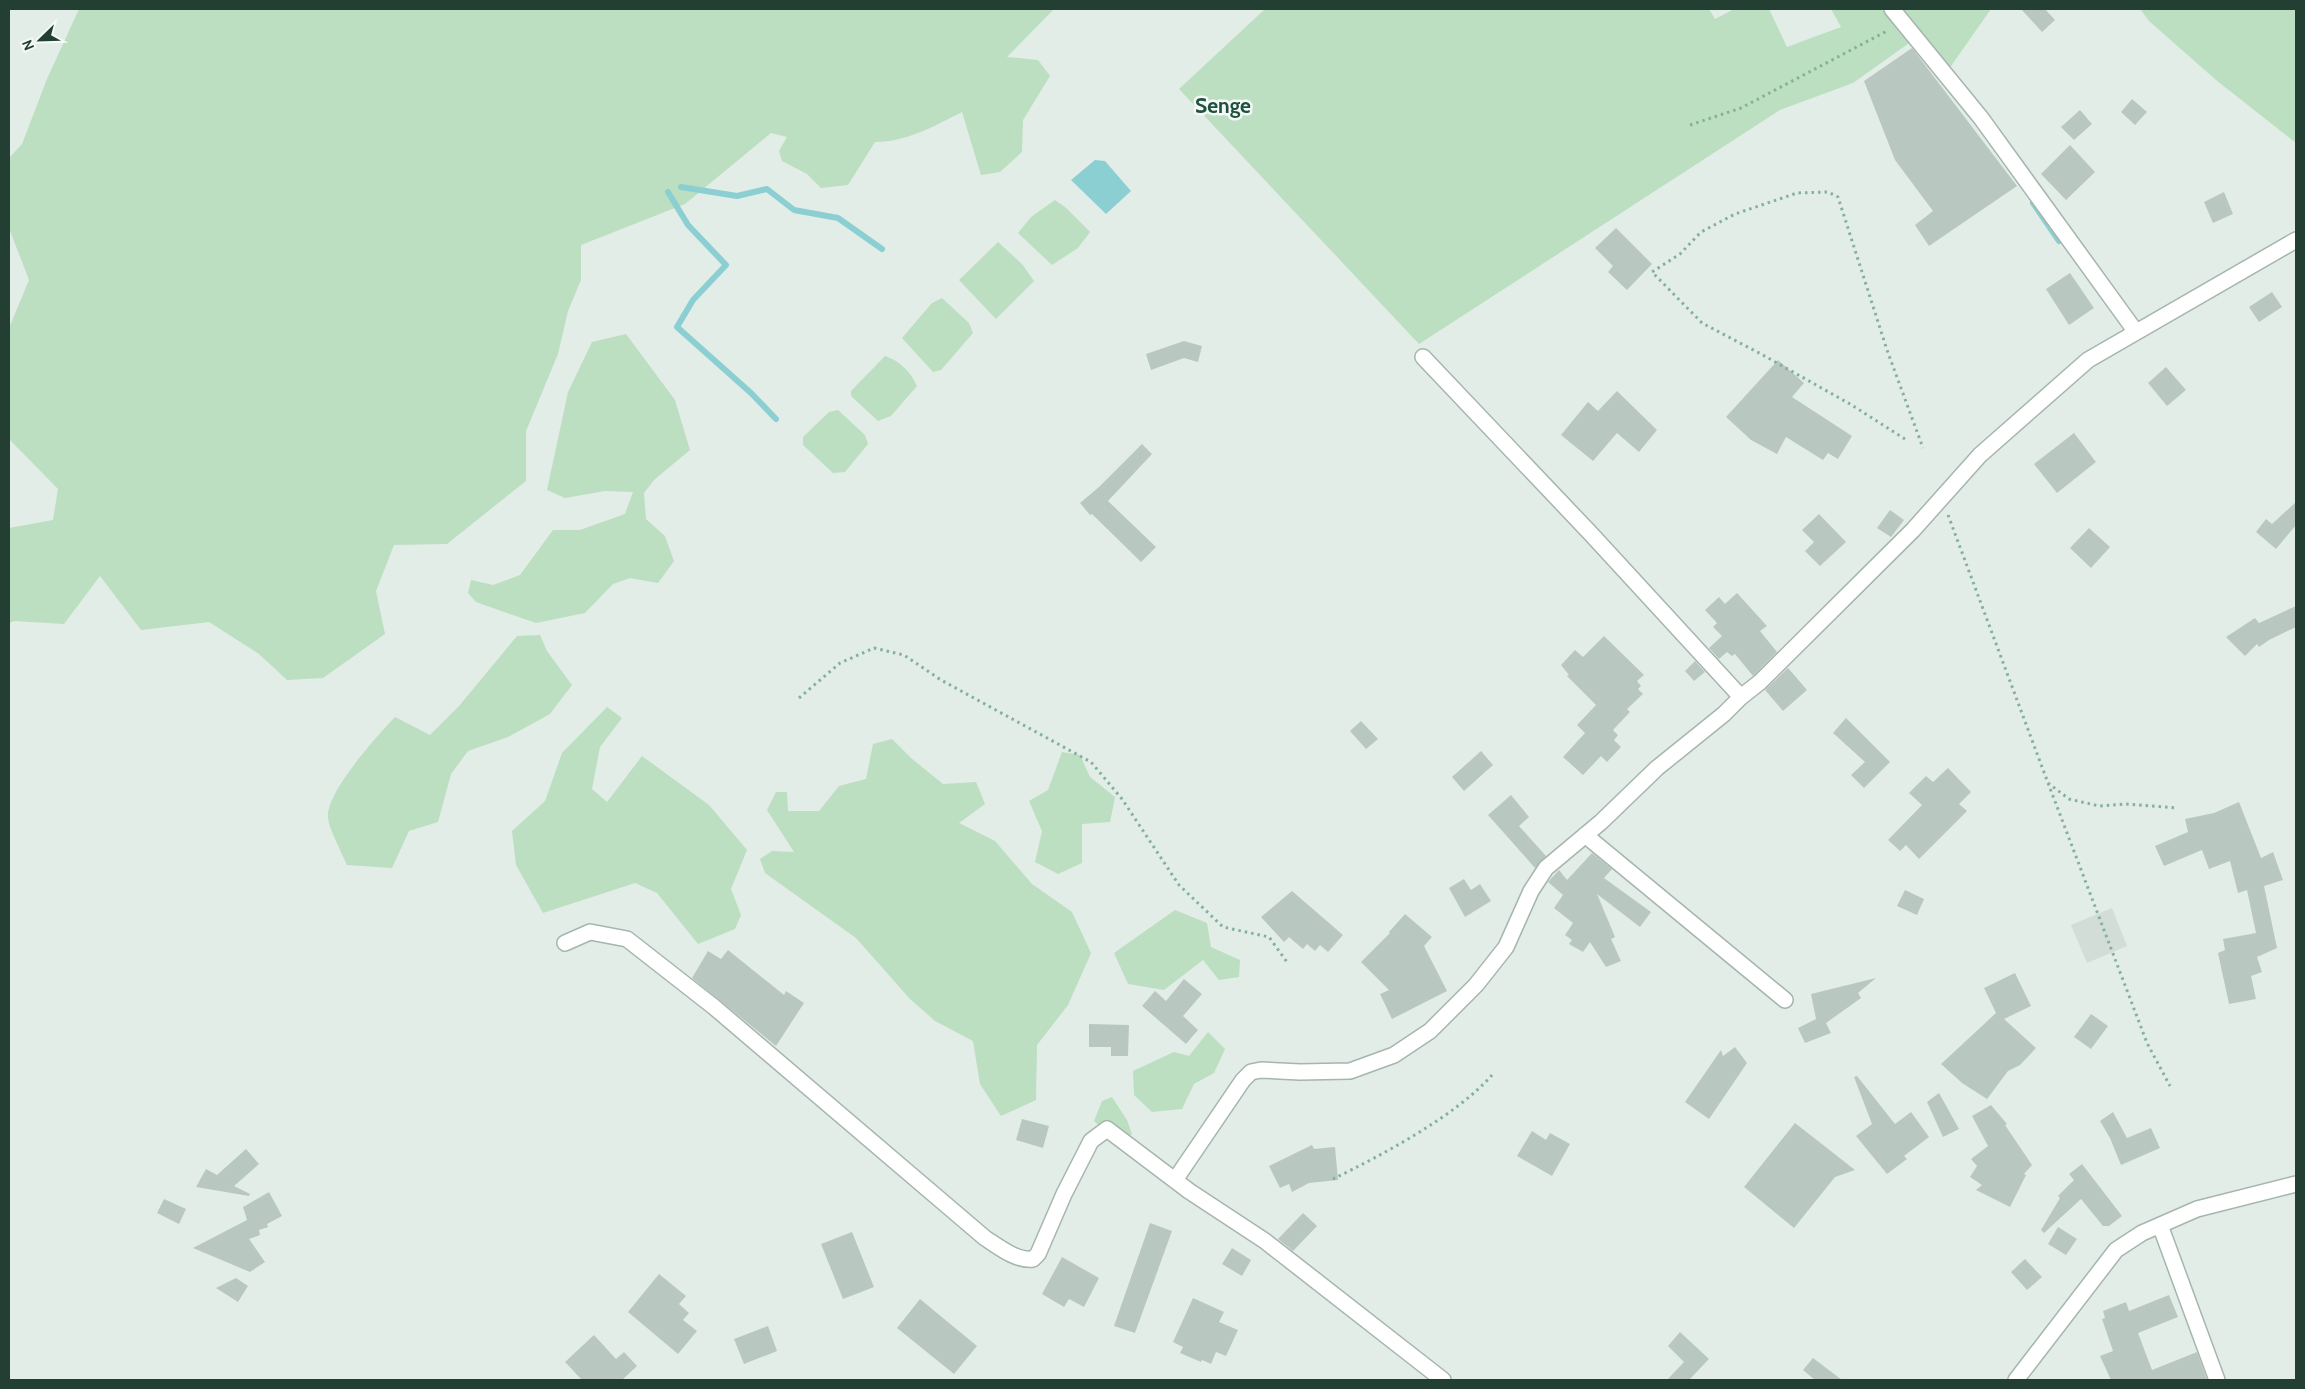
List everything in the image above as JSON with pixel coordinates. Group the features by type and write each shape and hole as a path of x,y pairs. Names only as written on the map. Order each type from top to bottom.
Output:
{"street":[{"path":"1892,9 1981,118 2136,332"},
{"path":"1175,1180 1243,1080 1251,1072 1261,1070 1300,1072 1350,1071 1394,1055 1430,1031 1476,985 1506,947 1531,891 1546,868 1585,835 1657,768 1760,682 1913,530 1980,456 2062,380 2088,360 2296,240"},
{"path":"1423,358 1592,535 1741,697"},
{"path":"1585,835 1785,1000"},
{"path":"565,943 590,932 627,939 714,1007 985,1238 1009,1254 1026,1260 1033,1259 1038,1254 1064,1194 1091,1141 1107,1129 1175,1180 1265,1242 1443,1380"},
{"path":"2016,1380 2116,1250 2142,1232 2197,1209 2296,1184"},
{"path":"2160,1225 2217,1380"}],"path":[{"path":"1690,125 1740,108 1885,31 1908,28"},
{"path":"1905,439 1850,404 1702,323 1652,272 1680,254 1701,232 1735,214 1796,193 1828,192 1838,197 1887,350 1924,448"},
{"path":"1942,499 1967,561 2048,783 2147,1044 2170,1086"},
{"path":"799,698 840,663 874,648 904,656 941,680 1091,762 1122,799 1179,885 1223,927 1269,937 1287,962"},
{"path":"2048,783 2069,799 2099,806 2126,804 2177,808"},
{"path":"1333,1179 1408,1138 1475,1093 1492,1075"}],"shaded area":[{"path":"2112,908 2127,946 2087,963 2071,925"}],"green space":[{"path":"79,9 1054,9 1007,57 1038,60 1050,76 1023,120 1022,152 1000,172 981,175 962,112 931,128 909,136 875,142 848,185 821,188 807,174 782,161 779,151 787,137 771,133 685,204 581,245 581,280 568,311 558,354 526,431 526,481 447,544 394,545 376,591 385,634 323,678 287,680 259,654 209,622 141,630 100,576 64,624 14,621 9,623 9,528 53,520 58,489 9,439 9,328 29,280 9,228 9,158 22,144 47,79"},
{"path":"1265,9 1709,9 1715,19 1734,9 1769,9 1787,47 1841,27 1831,9 1884,9 1912,41 1853,83 1780,110 1419,344 1179,89"},
{"path":"1901,9 1991,9 1949,69"},
{"path":"2140,9 2296,9 2296,143 2216,80 2149,21"},
{"path":"1055,200 1065,207 1090,232 1078,248 1052,265 1018,233 1031,217"},
{"path":"998,242 1022,264 1034,281 996,319 959,280"},
{"path":"942,298 969,323 973,333 941,370 933,372 902,338 932,303"},
{"path":"626,334 675,400 690,450 654,480 644,493 646,519 665,536 674,561 658,583 630,578 613,584 585,613 536,623 476,602 468,593 471,580 493,585 520,575 553,530 580,530 625,514 633,492 605,491 565,498 547,490 568,392 592,342"},
{"path":"885,356 904,368 912,376 917,386 891,416 878,421 851,396 851,391"},
{"path":"838,410 865,435 868,444 845,472 833,473 803,445 803,437 829,412"},
{"path":"540,635 547,651 572,685 550,714 508,737 468,751 451,774 438,822 409,831 392,868 347,865 329,823 329,807 343,780 366,750 395,717 430,735 459,706 517,636"},
{"path":"607,707 622,718 600,747 592,789 607,802 642,756 709,805 747,850 731,889 741,915 735,929 698,944 657,893 635,883 543,913 516,865 512,831 545,801 562,753"},
{"path":"892,739 911,758 943,784 976,782 985,804 959,823 995,841 1032,884 1072,912 1091,953 1068,1005 1037,1045 1036,1100 1001,1116 980,1084 973,1041 935,1021 910,999 856,938 765,873 760,859 772,851 794,852 767,810 776,792 787,792 788,811 819,811 839,786 866,779 873,744"},
{"path":"1062,752 1080,755 1090,777 1115,797 1110,822 1082,824 1082,863 1058,874 1035,862 1042,831 1029,801 1048,790"},
{"path":"1175,910 1207,923 1211,947 1240,960 1239,977 1219,980 1203,960 1164,990 1128,984 1114,953"},
{"path":"1208,1032 1225,1049 1214,1073 1194,1084 1182,1109 1152,1112 1134,1095 1133,1071 1174,1052 1189,1056"},
{"path":"1112,1097 1127,1120 1132,1134 1119,1143 1094,1121 1102,1101"}],"water":[{"path":"1095,160 1105,161 1131,191 1106,214 1071,180"}],"building":[{"path":"2021,9 2045,9 2055,20 2042,32"},
{"path":"1912,48 2017,186 1929,246 1915,225 1933,211 1895,160 1864,81"},
{"path":"2132,99 2147,112 2135,125 2121,112"},
{"path":"2080,110 2092,124 2074,140 2061,127"},
{"path":"2070,145 2095,172 2066,200 2041,174"},
{"path":"2224,192 2233,214 2213,223 2204,202"},
{"path":"1616,228 1652,264 1627,290 1608,272 1613,266 1595,248"},
{"path":"2070,273 2094,308 2069,325 2046,289"},
{"path":"2272,292 2282,307 2259,322 2249,307"},
{"path":"1184,341 1202,346 1198,362 1184,358 1151,370 1146,354"},
{"path":"1778,360 1804,383 1792,397 1852,436 1838,459 1828,453 1823,460 1786,437 1777,454 1751,440 1726,417"},
{"path":"2166,367 2186,390 2167,406 2148,383"},
{"path":"1617,391 1657,430 1639,452 1617,433 1593,461 1561,435 1588,402 1598,411"},
{"path":"2074,433 2096,462 2057,493 2034,464"},
{"path":"1142,444 1152,454 1108,501 1156,547 1141,562 1092,514 1090,515 1080,503 1099,487"},
{"path":"2296,502 2296,525 2276,549 2256,532 2266,519 2272,524"},
{"path":"1890,510 1904,520 1891,537 1877,528"},
{"path":"1819,514 1846,542 1820,566 1805,551 1814,542 1802,530"},
{"path":"2089,528 2110,547 2091,568 2070,548"},
{"path":"1737,593 1767,626 1760,631 1777,652 1753,676 1735,654 1732,656 1727,652 1719,659 1709,648 1722,636 1713,627 1717,623 1705,610 1719,597 1725,604"},
{"path":"2296,606 2296,627 2259,647 2257,644 2245,656 2226,637 2255,618 2259,623"},
{"path":"1604,636 1644,675 1637,681 1641,686 1638,689 1643,694 1627,709 1630,712 1613,730 1618,735 1614,740 1621,747 1607,762 1601,756 1583,775 1563,757 1585,733 1577,725 1596,705 1567,676 1569,675 1561,665 1575,650 1583,657"},
{"path":"1695,661 1705,672 1694,681 1685,671"},
{"path":"1788,668 1807,690 1783,711 1765,690"},
{"path":"1846,718 1890,762 1864,788 1851,775 1865,762 1833,733"},
{"path":"1361,721 1378,739 1366,749 1350,731"},
{"path":"1481,751 1493,765 1464,791 1452,777"},
{"path":"1948,768 1971,792 1959,804 1967,811 1919,859 1906,845 1900,851 1888,840 1922,805 1909,793 1926,776 1933,782"},
{"path":"1511,795 1529,817 1519,826 1546,856 1535,868 1488,815"},
{"path":"2239,802 2261,858 2273,852 2283,880 2264,886 2277,948 2257,957 2262,972 2251,976 2256,999 2229,1004 2218,953 2225,950 2223,939 2256,933 2247,890 2238,893 2230,861 2209,869 2202,850 2164,866 2155,846 2188,832 2185,819 2214,813"},
{"path":"1592,853 1612,869 1604,878 1651,912 1640,927 1597,894 1615,937 1611,939 1621,961 1606,967 1590,942 1583,952 1569,944 1572,940 1565,935 1573,923 1554,908 1563,895 1548,882 1559,870 1567,880"},
{"path":"1464,879 1471,890 1480,884 1491,901 1465,917 1449,888"},
{"path":"1905,890 1924,899 1917,915 1897,906"},
{"path":"1292,891 1343,935 1328,952 1320,945 1315,951 1307,944 1303,949 1289,937 1284,942 1261,917"},
{"path":"1405,914 1432,937 1424,946 1447,991 1392,1019 1380,994 1389,990 1361,962 1390,933"},
{"path":"728,950 784,995 786,991 804,1003 776,1046 692,978 708,951 721,959"},
{"path":"2015,973 2031,1006 2004,1019 2036,1048 2020,1065 2008,1071 1987,1099 1962,1083 1941,1064 1996,1013 1984,988"},
{"path":"1876,978 1858,993 1861,998 1826,1023 1831,1033 1805,1043 1798,1028 1816,1019 1811,994"},
{"path":"1184,979 1202,994 1183,1016 1198,1030 1186,1044 1142,1006 1155,991 1166,1001"},
{"path":"2091,1014 2108,1026 2091,1049 2074,1037"},
{"path":"1089,1024 1129,1025 1128,1056 1111,1056 1111,1047 1089,1047"},
{"path":"1735,1047 1747,1063 1709,1119 1685,1102 1721,1050 1723,1056"},
{"path":"1857,1076 1895,1124 1911,1112 1929,1137 1904,1156 1907,1159 1887,1174 1856,1136 1872,1124 1854,1077"},
{"path":"1939,1093 1959,1129 1943,1137 1927,1102"},
{"path":"1991,1105 2007,1124 2005,1125 2032,1165 2024,1174 2026,1175 2010,1207 1976,1190 1982,1185 1970,1177 1977,1166 1971,1159 1988,1146 1972,1116"},
{"path":"2113,1112 2127,1138 2151,1128 2160,1148 2121,1165 2110,1138 2100,1121"},
{"path":"1022,1119 1049,1126 1043,1148 1016,1140"},
{"path":"1795,1123 1855,1170 1835,1177 1794,1228 1744,1187"},
{"path":"1532,1131 1546,1140 1550,1133 1570,1144 1552,1176 1517,1156"},
{"path":"1312,1145 1314,1149 1335,1147 1338,1180 1309,1183 1292,1192 1289,1184 1280,1188 1269,1166"},
{"path":"246,1149 259,1164 234,1186 250,1194 249,1196 196,1187 206,1169 217,1175"},
{"path":"2082,1164 2122,1216 2109,1226 2103,1226 2081,1199 2044,1233 2041,1230 2060,1198 2058,1196 2074,1180 2069,1174"},
{"path":"269,1192 282,1216 267,1224 268,1227 259,1230 260,1235 249,1239 265,1262 250,1272 193,1248 247,1220 243,1207"},
{"path":"164,1199 186,1209 179,1224 157,1213"},
{"path":"1303,1213 1317,1226 1293,1251 1278,1239"},
{"path":"1150,1223 1172,1231 1135,1333 1114,1326"},
{"path":"2058,1227 2077,1239 2066,1255 2048,1244"},
{"path":"852,1232 874,1287 843,1299 821,1244"},
{"path":"1232,1248 1251,1260 1242,1276 1222,1264"},
{"path":"1062,1257 1099,1278 1084,1307 1069,1299 1064,1307 1042,1294"},
{"path":"2025,1259 2042,1277 2027,1290 2011,1272"},
{"path":"659,1274 686,1296 679,1304 689,1313 683,1320 697,1331 678,1354 628,1312"},
{"path":"236,1278 248,1286 238,1302 216,1288"},
{"path":"2169,1295 2178,1317 2138,1333 2152,1370 2197,1352 2207,1380 2111,1380 2100,1356 2113,1351 2102,1319 2105,1318 2103,1311 2126,1302 2129,1311"},
{"path":"1193,1298 1224,1312 1219,1322 1238,1330 1226,1356 1216,1352 1211,1364 1180,1353 1183,1347 1173,1342"},
{"path":"920,1299 977,1346 954,1374 897,1328"},
{"path":"768,1326 777,1351 744,1364 734,1339"},
{"path":"1680,1332 1709,1359 1689,1380 1667,1380 1684,1362 1668,1346"},
{"path":"594,1335 616,1359 624,1352 637,1366 622,1380 582,1380 565,1362"},
{"path":"1813,1358 1842,1380 1815,1380 1803,1370"}],"waterway":[{"path":"681,187 737,196 767,189 794,210 838,218 882,249"},
{"path":"668,192 688,225 726,265 693,300 677,327 751,393 776,419"},
{"path":"2033,203 2059,241"}],"district":[{"name":"Senge","path":"1223,105"}]}
